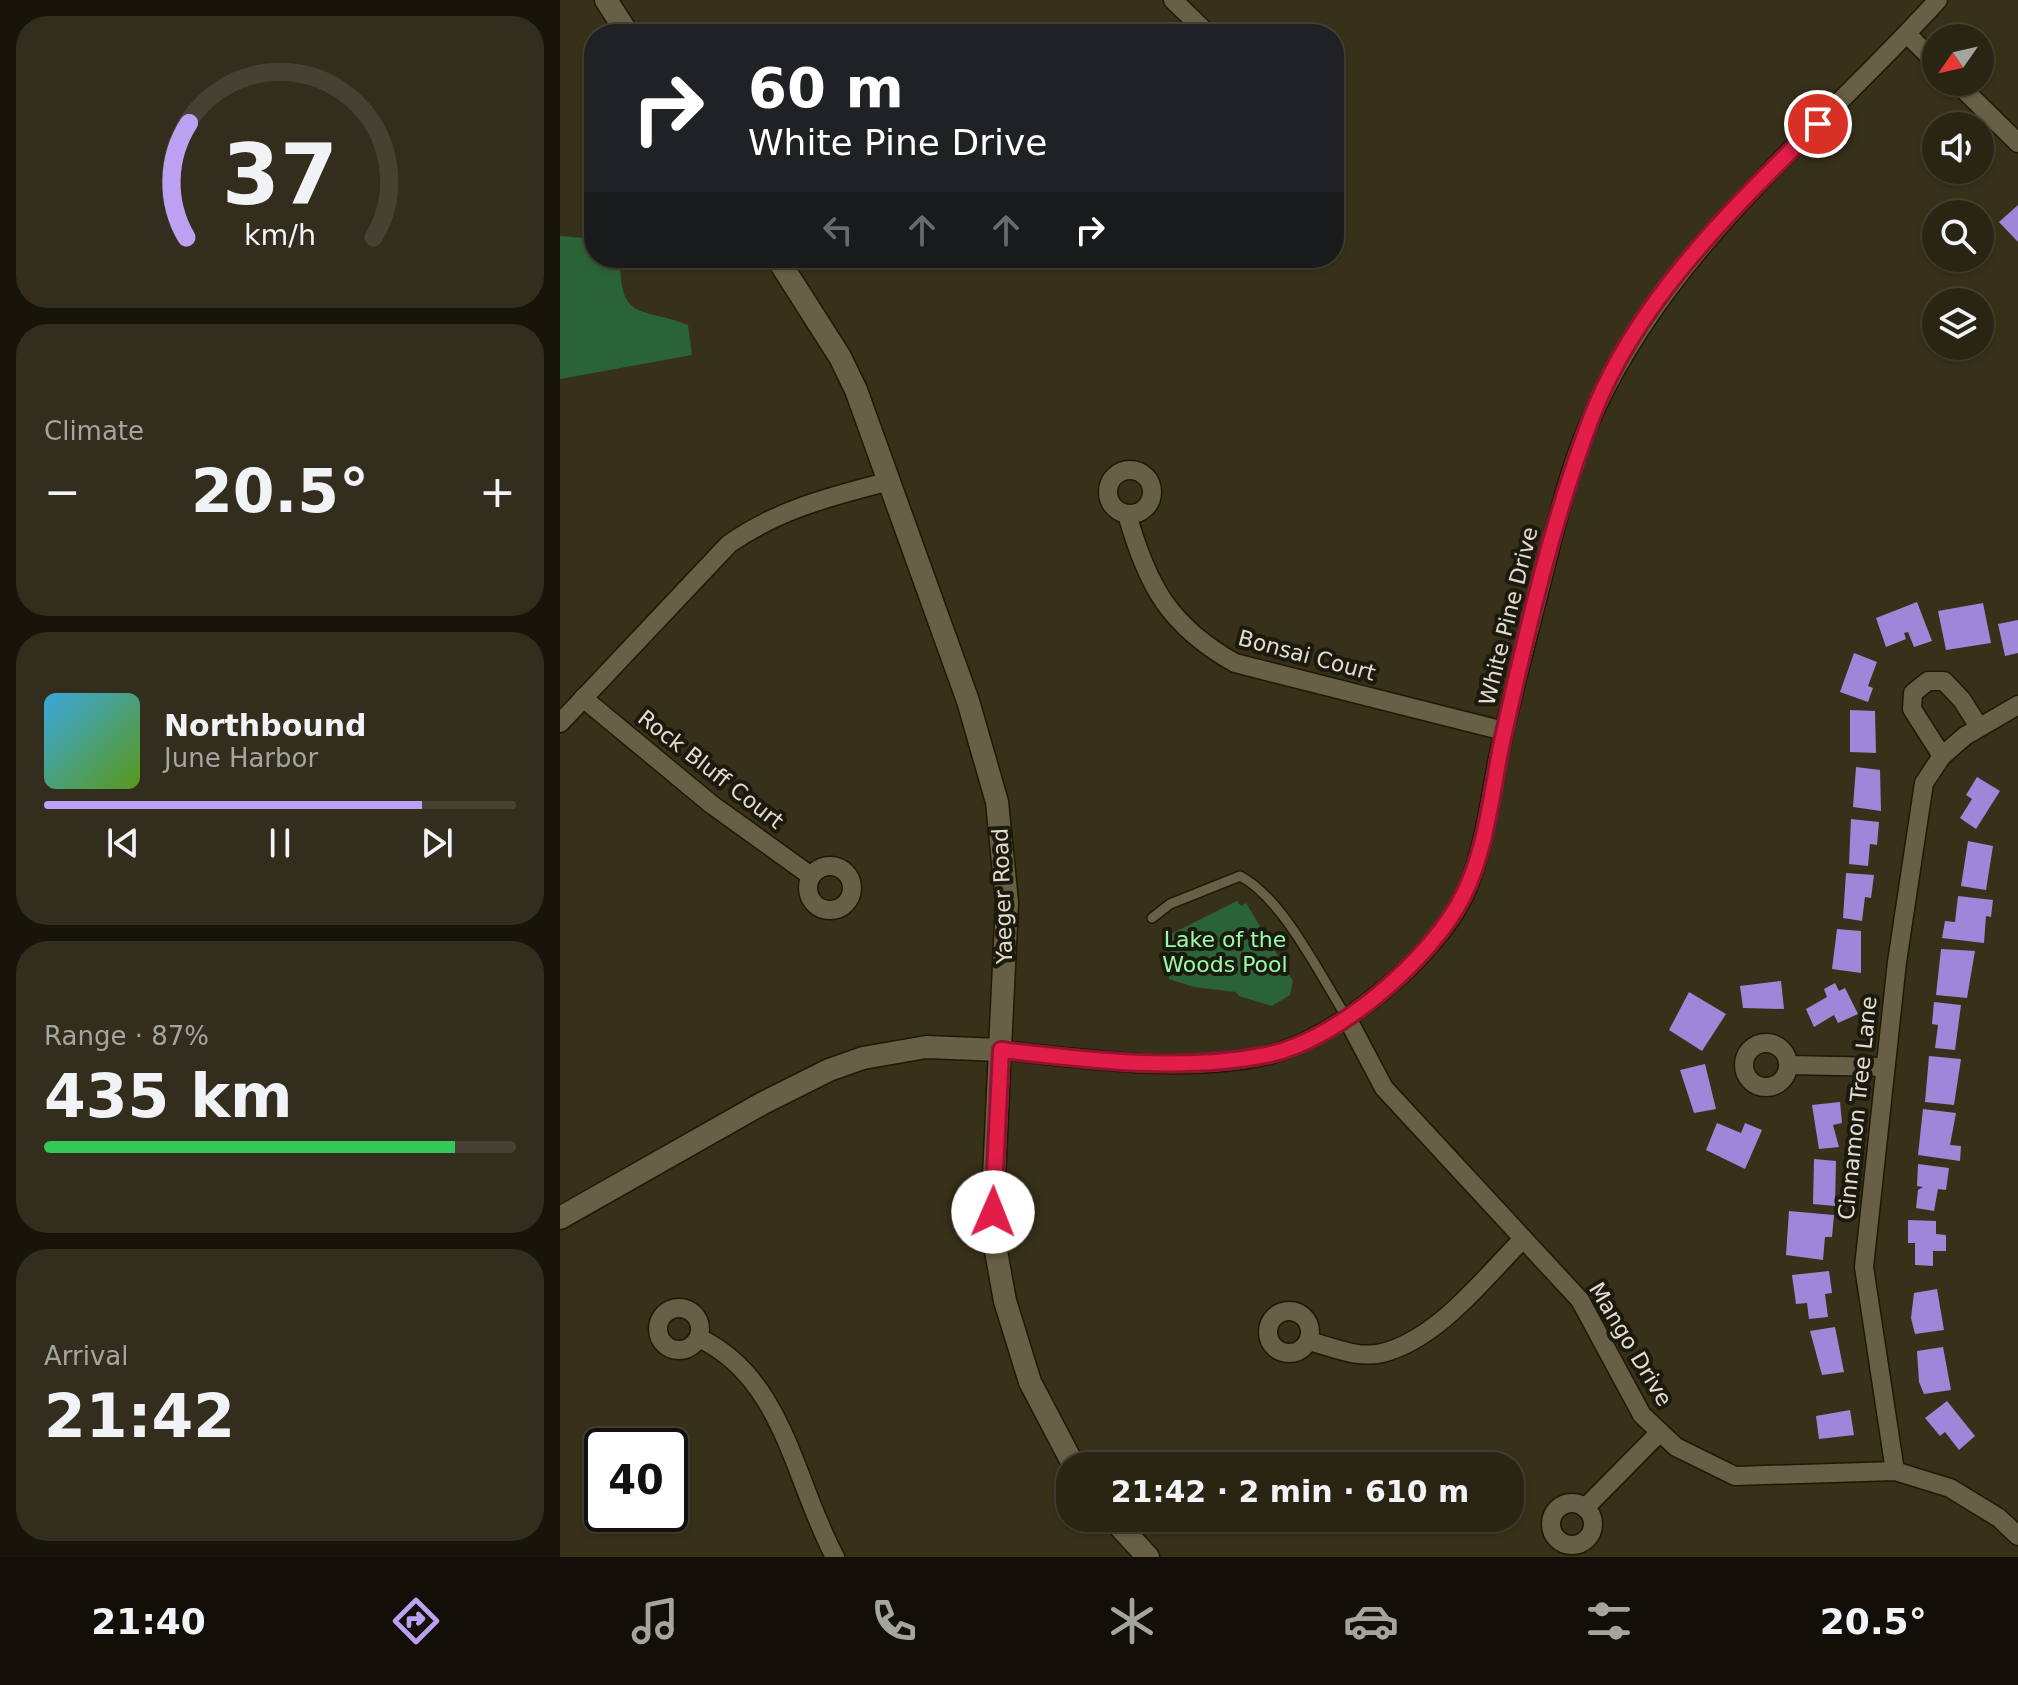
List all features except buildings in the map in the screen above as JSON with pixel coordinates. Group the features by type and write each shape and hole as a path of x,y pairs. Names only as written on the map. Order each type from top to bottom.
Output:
{"street":[{"path":"606,0 622,24"},
{"path":"1173,0 1198,24"},
{"name":"White Pine Drive","path":"1001,1050 1141,1061 1214,1062 1269,1055 1347,1018 1421,954 1465,893 1478,852 1504,731 1563,498 1594,412 1629,342 1652,306 1708,238 1938,0"},
{"path":"1907,34 1922,49"},
{"path":"1970,96 2018,143"},
{"name":"Yaeger Road","path":"783,268 840,357 890,481 968,701 997,802 1007,902 993,1212 1003,1288 1030,1382 1067,1452"},
{"path":"560,723 708,564 739,537 758,524 807,502 890,481"},
{"name":"Bonsai Court","path":"1127,514 1140,560 1156,592 1180,625 1207,648 1235,663 1504,731"},
{"path":"1942,756 1912,709 1913,693 1928,681 1944,681 1962,700 1979,727"},
{"name":"Rock Bluff Court","path":"583,698 711,804 811,876"},
{"name":"Cinnamon Tree Lane","path":"1895,1471 1864,1267 1885,1067 1924,783 1942,756 1979,727 2018,705"},
{"name":"Mango Drive","path":"1347,1018 1384,1088 1580,1300 1642,1415 1676,1447 1735,1476 1895,1471 1950,1488 1999,1518 2018,1536"},
{"path":"560,1218 763,1103 829,1070 863,1058 926,1047 1001,1050"},
{"path":"1788,1065 1885,1067"},
{"path":"1309,1341 1359,1354 1381,1353 1405,1343 1449,1313 1522,1240"},
{"path":"699,1338 725,1350 754,1378 799,1471 835,1557"},
{"path":"1585,1508 1660,1432"},
{"path":"1125,1532 1148,1557"}],"lane":[{"path":"1152,918 1170,904 1240,876 1256,885 1280,915 1347,1018"}],"green space":[{"path":"560,236 584,238 584,268 620,268 624,293 636,309 688,325 692,355 560,379"},
{"name":"Lake of the Woods Pool","path":"1237,901 1241,906 1246,903 1293,981 1290,995 1272,1006 1239,996 1236,992 1194,987 1169,979 1171,934"}],"route":[{"path":"993,1212 1001,1050 1141,1061 1214,1062 1269,1055 1316,1036 1347,1018 1421,954 1453,914 1465,893 1478,852 1504,731 1563,498 1594,412 1629,342 1652,306 1697,250 1818,124"}]}
